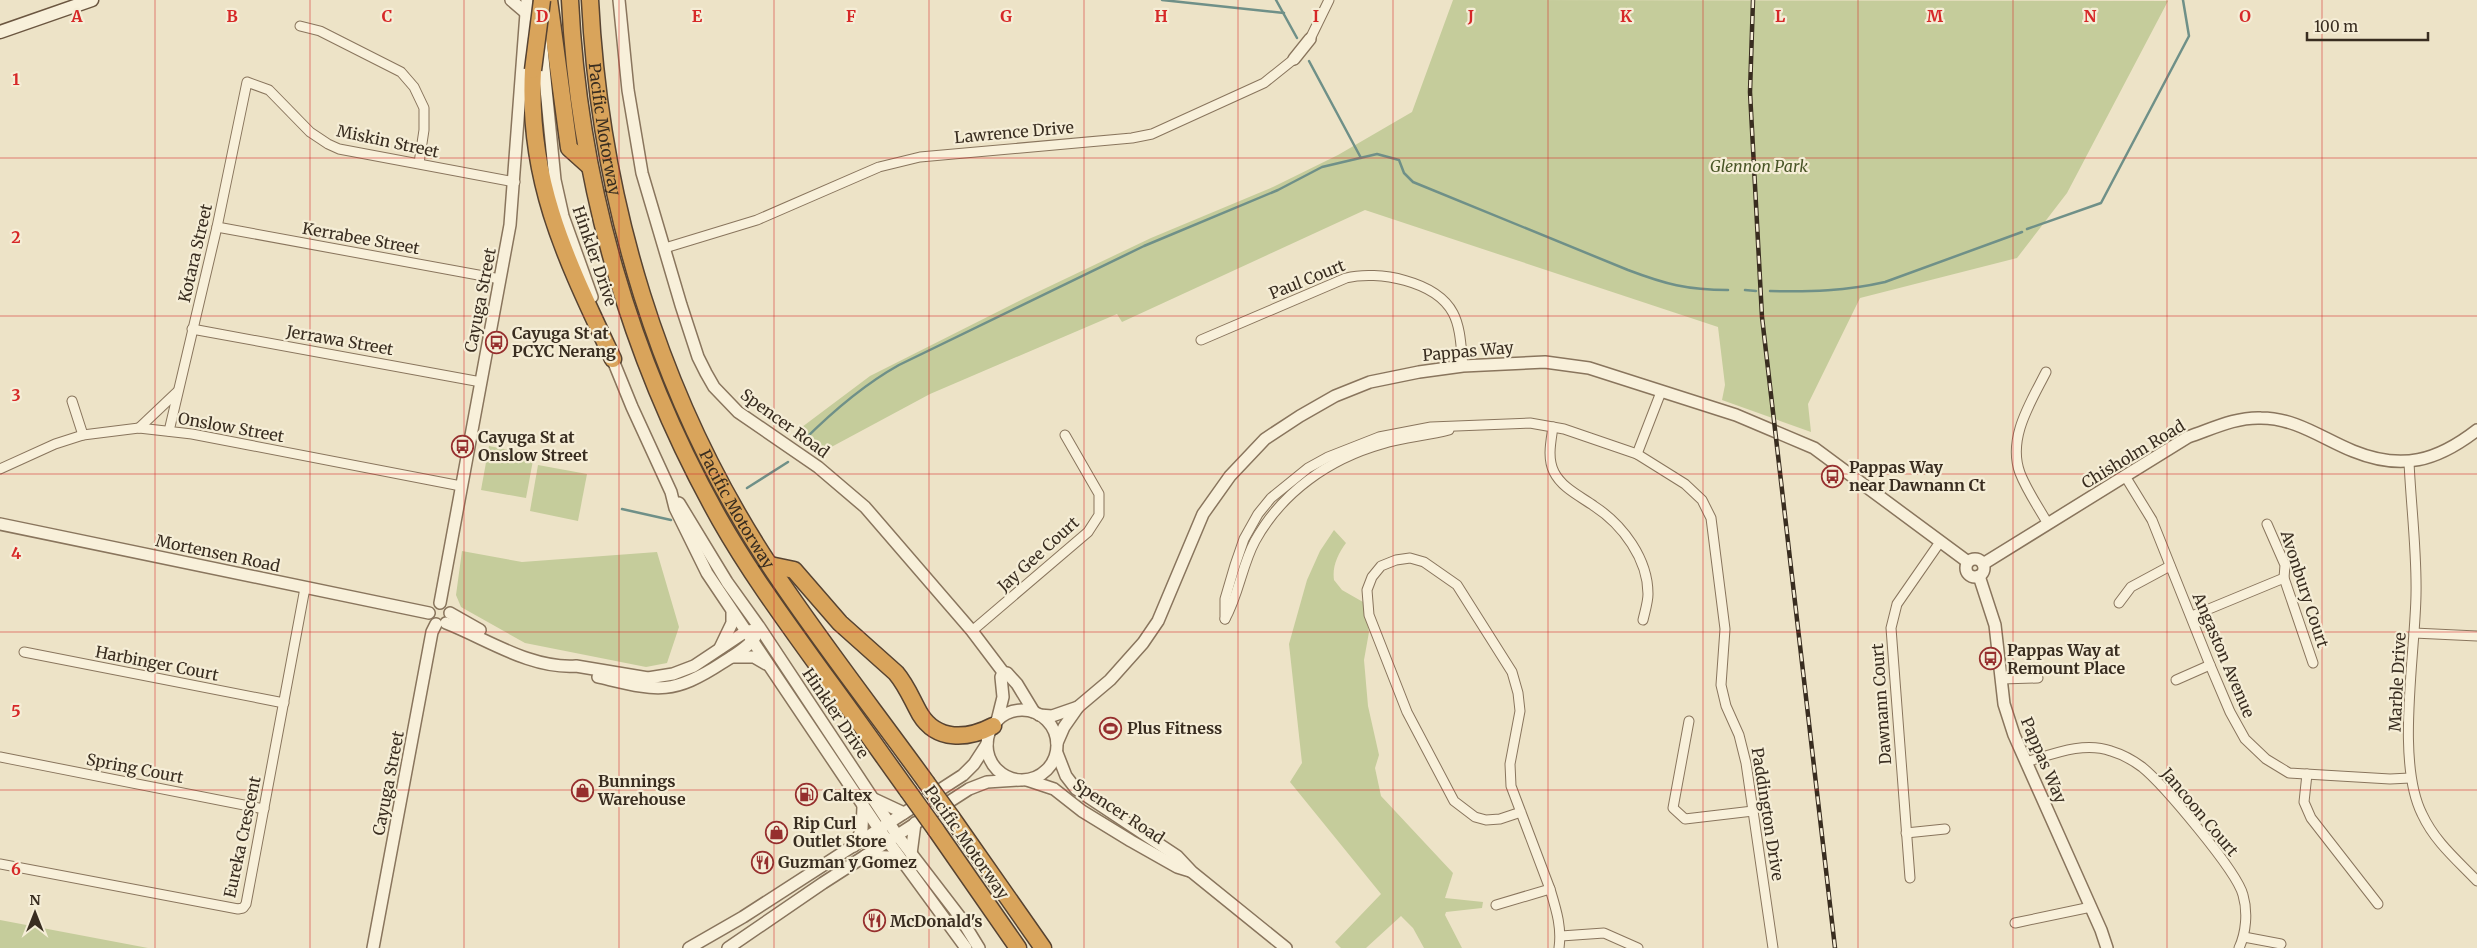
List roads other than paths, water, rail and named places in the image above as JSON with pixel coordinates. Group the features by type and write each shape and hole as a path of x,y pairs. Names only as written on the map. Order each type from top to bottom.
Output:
{"highway":[{"path":"542,0 533,70 535,134 550,211 565,254 613,359"},
{"path":"549,0 569,148 588,165"},
{"name":"Pacific Motorway","path":"570,0 577,87 588,165 605,239 637,342 668,420 721,521 758,582 1018,948"},
{"name":"Pacific Motorway","path":"590,0 597,96 623,233 660,348 691,423 735,506 770,565 1043,948"},
{"path":"770,565 794,570 840,623 904,681 920,715 934,730 960,737 973,735 995,724"}],"main road":[{"path":"2,32 92,0"}],"street":[{"name":"Hinkler Drive","path":"511,0 527,6 538,29 542,46"},
{"name":"Hinkler Drive","path":"532,0 542,18 542,46 552,156 559,198 568,234 613,359 697,556 732,613 878,829 911,854 960,917 979,948"},
{"name":"Spencer Road","path":"619,0 628,90 641,165 664,248 698,357 714,387 738,412 818,467 851,493 876,519 972,631 1003,672 1007,673 1017,684 1037,714"},
{"name":"Lawrence Drive","path":"664,248 766,217 895,161 920,157 1132,138 1152,134 1259,85 1274,76 1294,59 1310,39 1329,0"},
{"name":"Cayuga Street","path":"440,603 500,279 515,182 527,6"},
{"path":"300,26 320,31 401,72 414,87 424,108 424,130 419,163"},
{"name":"Miskin Street","path":"247,82 269,90 310,132 328,144 354,152 515,182"},
{"name":"Kotara Street","path":"169,431 217,227 247,82"},
{"name":"Kerrabee Street","path":"217,227 500,279"},
{"name":"Paul Court","path":"1201,340 1346,278 1363,274 1381,275 1428,288 1441,297 1454,314 1463,366"},
{"name":"Jerrawa Street","path":"192,329 481,382"},
{"name":"Pappas Way","path":"1057,748 1064,727 1078,707 1110,680 1143,643 1158,621 1203,514 1230,476 1265,439 1335,396 1370,382 1463,366 1545,362 1589,368 1736,415 1814,448 1968,562"},
{"path":"2046,372 2024,415 2016,446 2020,472 2048,524"},
{"path":"139,428 177,392"},
{"path":"1637,454 1661,392"},
{"path":"72,401 83,435"},
{"name":"Chisholm Road","path":"1984,564 2188,437 2224,423 2261,418 2296,424 2353,452 2382,460 2409,462 2437,456 2477,430"},
{"name":"Paddington Drive","path":"1465,427 1370,447 1336,462 1313,475 1280,504 1266,523 1250,551 1231,609 1225,619 1225,599 1244,539 1258,514 1278,492 1308,468 1350,446 1407,431 1432,427 1530,423 1553,427 1606,442 1637,454 1686,484 1702,500 1711,518 1724,630 1721,685 1726,706 1739,735 1746,762 1773,948"},
{"path":"1553,427 1550,453 1554,473 1570,490 1596,507 1617,525 1643,564 1648,596 1643,620"},
{"name":"Onslow Street","path":"0,469 55,444 83,435 139,428 169,431 461,486"},
{"name":"Jay Gee Court","path":"972,631 1088,532 1099,515 1099,494 1065,435"},
{"name":"Marble Drive","path":"2409,462 2416,594 2409,740 2410,778 2421,814 2440,844 2477,881"},
{"name":"Angaston Avenue","path":"2125,476 2152,520 2210,665 2230,712 2245,739 2266,759 2289,773 2390,779 2410,778"},
{"name":"Hinkler Drive","path":"670,492 681,506 727,582 760,628 889,823 892,838 902,861 966,948"},
{"name":"Mortensen Road","path":"0,524 429,613"},
{"name":"Avonbury Court","path":"2267,524 2284,565 2284,578 2313,663"},
{"name":"Dawnann Court","path":"1910,878 1891,628 1897,604 1940,542"},
{"path":"1521,812 1500,819 1486,820 1469,814 1454,801 1407,712 1369,615 1367,590 1372,577 1381,566 1396,560 1410,558 1424,562 1457,585 1512,672 1518,693 1520,711 1510,764 1511,786 1521,812 1550,889 1561,936 1559,948"},
{"path":"1977,560 1984,564 1984,572 1979,576 1973,577 1968,574 1966,568 1968,562 1977,560"},
{"path":"2119,603 2131,587 2170,566"},
{"name":"Pappas Way","path":"1979,576 1995,625 2004,704 2014,735 2091,907 2107,948"},
{"path":"2192,616 2284,578"},
{"name":"Eureka Crescent","path":"0,864 238,909 243,908 264,808 305,588"},
{"path":"444,620 448,607 440,603 432,606 429,613 430,620 444,620 509,652 565,667 576,672 648,688 663,689 682,685 732,657 748,637"},
{"path":"719,650 732,623 732,613"},
{"name":"Cayuga Street","path":"373,948 432,632 444,620"},
{"path":"565,667 576,666 648,678 684,670 719,650 748,637 760,628"},
{"path":"2414,633 2477,636"},
{"name":"Harbinger Court","path":"24,652 284,703"},
{"path":"732,657 754,657 767,665"},
{"path":"2176,680 2210,665"},
{"path":"689,948 743,917 963,775 974,764 987,744 995,724 1003,697 1001,677 1003,672"},
{"path":"2001,679 2038,678"},
{"name":"Pappas Way","path":"1037,714 1052,716 1078,707"},
{"path":"728,948 892,838 977,785 994,781 1023,780 1046,771 1057,748 1055,732 1048,722 1037,714 1014,711 995,724"},
{"path":"1689,722 1673,808 1685,819 1753,811"},
{"path":"828,755 830,734"},
{"path":"987,744 993,764 1009,777 1023,780"},
{"name":"Jancoon Court","path":"2026,762 2077,747 2110,750 2141,766 2167,791 2232,873 2243,895 2244,937 2239,948"},
{"name":"Spencer Road","path":"1057,748 1071,784 1177,856 1192,872 1286,948"},
{"name":"Spring Court","path":"0,757 264,808"},
{"path":"2307,774 2304,802 2311,818 2378,904"},
{"name":"Spencer Road","path":"1023,780 1054,789 1082,811 1131,841 1177,868 1192,872"},
{"path":"873,799 904,813"},
{"path":"854,846 862,829 863,806"},
{"path":"911,854 915,823"},
{"path":"1906,833 1945,829"},
{"path":"1131,841 1138,830"},
{"path":"865,856 888,857 902,861"},
{"path":"1496,905 1550,889"},
{"path":"2015,923 2091,907"},
{"path":"1561,936 1604,934 1638,948"},
{"path":"2244,937 2281,944"}],"waterway":[{"path":"1162,0 1284,13"},
{"path":"1276,0 1297,38"},
{"path":"2027,229 2101,203 2189,36 2183,0"},
{"path":"1309,61 1361,158"},
{"path":"803,441 848,400 873,381 899,365 1144,246 1278,190 1322,167 1377,154 1399,160 1404,173 1413,182 1628,270 1676,285 1700,289 1728,290"},
{"path":"1770,291 1828,290 1885,282 2022,232"},
{"path":"1745,290 1756,291"},
{"path":"747,488 788,462"},
{"path":"622,509 671,520"}],"railway":[{"path":"1753,0 1750,92 1762,317 1835,948"}],"place":[{"name":"Cayuga St at PCYC Nerang","path":"496,342"},
{"name":"Cayuga St at Onslow Street","path":"462,446"},
{"name":"Pappas Way near Dawnann Ct","path":"1833,476"},
{"name":"Pappas Way at Remount Place","path":"1991,659"},
{"name":"Plus Fitness","path":"1111,728"},
{"name":"Bunnings Warehouse","path":"582,790"},
{"name":"Caltex","path":"807,795"},
{"name":"Rip Curl Outlet Store","path":"777,832"},
{"name":"Guzman y Gomez","path":"762,862"},
{"name":"McDonald's","path":"874,921"}],"park label":[{"name":"Glennon Park","path":"1759,166"}]}
